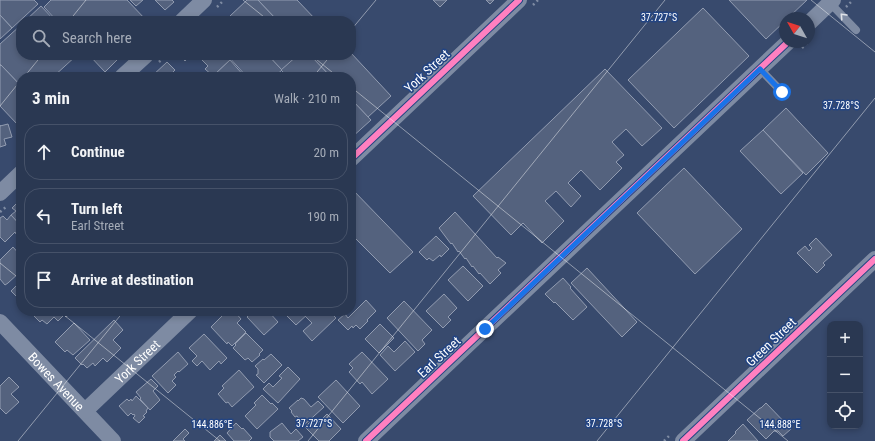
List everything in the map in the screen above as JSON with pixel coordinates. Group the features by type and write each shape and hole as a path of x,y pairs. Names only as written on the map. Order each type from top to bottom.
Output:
{"street":[{"path":"187,16 204,0"},
{"name":"York Street","path":"356,154 519,0"},
{"path":"815,17 832,1"},
{"name":"Earl Street","path":"366,441 782,48"},
{"path":"127,72 141,60"},
{"path":"0,193 16,178"},
{"name":"Green Street","path":"683,441 875,259"},
{"name":"York Street","path":"85,411 185,316"},
{"name":"Bowes Avenue","path":"0,322 113,441"}],"lane":[{"path":"832,1 856,30"},
{"path":"760,69 782,92"}],"building":[{"path":"0,0 34,0 38,4 25,16 16,16 16,24 12,28 0,15"},
{"path":"51,0 127,0 142,16 52,16 44,7"},
{"path":"130,0 143,0 136,6"},
{"path":"155,0 172,0 174,2 165,10"},
{"path":"247,0 258,0 273,16 230,16"},
{"path":"258,0 297,0 312,16 273,16"},
{"path":"433,0 447,0 440,7"},
{"path":"486,0 494,0 490,4"},
{"path":"729,0 807,0 794,12 779,12 779,27 766,39"},
{"path":"41,6 50,16 30,16"},
{"path":"703,8 749,56 674,128 628,80"},
{"path":"0,15 12,28 0,39"},
{"path":"16,30 16,60 72,60 58,72 16,72 16,81 0,64 0,44"},
{"path":"356,58 391,96 368,117 356,104 356,72 326,72 315,60 356,60"},
{"path":"94,60 117,60 105,72"},
{"path":"202,60 230,60 217,72 208,72 205,69 208,66"},
{"path":"230,60 241,72 217,72"},
{"path":"232,60 273,60 282,70 280,72 242,72"},
{"path":"273,60 293,60 282,70"},
{"path":"292,60 315,60 326,72 283,72 281,70"},
{"path":"167,62 175,70 173,72 156,72"},
{"path":"1,65 16,81 16,123 0,106"},
{"path":"605,69 662,128 642,146 626,129 612,142 624,155 616,162 622,168 600,190 581,170 568,183 581,196 571,207 556,191 545,201 564,221 542,243 523,223 511,235 473,196"},
{"path":"356,104 371,120 356,134"},
{"path":"786,108 828,153 806,175 763,130"},
{"path":"8,124 12,137 4,139 6,145 0,147 0,126"},
{"path":"763,130 803,173 781,194 740,151"},
{"path":"684,168 742,229 695,274 637,213"},
{"path":"356,193 413,252 390,273 356,239"},
{"path":"16,204 16,211 12,208"},
{"path":"16,211 16,220 11,215"},
{"path":"455,212 497,258 498,257 506,263 498,270 501,273 490,284 473,266 472,267 459,251 458,252 439,228"},
{"path":"11,215 16,220 16,234 15,232 5,242 0,237 0,218 3,216 7,220"},
{"path":"436,236 449,249 441,257 440,255 433,261 429,258 427,260 419,252"},
{"path":"816,238 832,255 823,263 825,265 817,273 797,253 805,246 809,251 812,248 809,245"},
{"path":"13,247 16,250 16,276 5,285 0,279 0,260"},
{"path":"463,266 483,286 468,301 448,280"},
{"path":"587,268 637,322 622,337 571,283"},
{"path":"563,278 587,307 573,320 545,294"},
{"path":"16,286 16,296 11,291"},
{"path":"444,294 457,308 448,317 451,320 443,328 426,311"},
{"path":"366,300 376,311 360,329 356,325 353,328 352,326 348,330 338,320 343,316 346,316 348,318 350,316 356,316 356,310"},
{"path":"404,301 432,330 422,340 425,344 418,351 387,318"},
{"path":"34,316 63,316 58,321 54,317 47,324 42,320 40,322"},
{"path":"222,316 238,316 241,319 237,323 246,332 232,346 228,342 227,344 211,327"},
{"path":"273,316 278,322 264,335 247,317"},
{"path":"287,316 306,316 296,325"},
{"path":"305,316 334,316 336,318 312,341 303,331 312,323"},
{"path":"114,320 123,330 113,340 121,348 107,362 103,358 95,366 93,363 87,368 83,364 82,365 75,358"},
{"path":"74,323 90,340 73,355 67,350 65,352 55,342"},
{"path":"380,324 394,338 379,353 365,339"},
{"path":"246,333 263,350 252,362 248,358 245,360 233,348"},
{"path":"204,334 227,358 221,364 219,361 210,370 202,361 197,366 192,361 197,356 189,348"},
{"path":"405,341 415,352 395,371 380,355 388,346 394,352"},
{"path":"178,352 188,364 174,375 176,377 172,381 176,385 168,393 152,376"},
{"path":"362,352 388,379 372,394 362,382 360,384 349,372 353,368 349,364"},
{"path":"271,354 282,365 264,383 256,375 258,374 258,369 255,366"},
{"path":"288,367 300,379 278,403 263,389 269,383 273,387 282,378 279,376"},
{"path":"239,370 254,387 232,407 218,394 224,388 222,386"},
{"path":"9,377 19,387 11,394 19,402 6,414 0,408 0,386"},
{"path":"151,379 158,386 153,391 160,400 150,410 136,392"},
{"path":"336,380 360,406 343,423 318,397"},
{"path":"262,395 278,409 257,429 245,416 256,405 254,403"},
{"path":"136,396 148,408 146,411 147,412 143,416 145,417 139,423 133,418 135,416 134,414 133,415 131,413 128,416 119,406 127,399 129,401 131,399 132,401"},
{"path":"301,398 304,399 311,407 318,401 324,407 304,425 297,416 295,417 289,408"},
{"path":"766,403 791,429 783,436 778,431 774,431 766,439 747,420"},
{"path":"327,414 341,429 329,441 319,441 305,427 312,420 317,424"},
{"path":"236,423 252,438 249,441 234,441 227,433"},
{"path":"282,423 291,434 296,429 303,437 298,441 274,441 270,437 270,432"},
{"path":"743,424 758,441 728,441 736,433 735,432"},
{"path":"185,429 189,433 183,439 185,441 173,441"},
{"path":"220,435 226,441 214,441"}],"cycle path":[{"path":"356,154 519,0"},
{"path":"366,441 782,48"},
{"path":"683,441 875,259"}],"route":[{"path":"485,329 760,69 782,92"}]}
